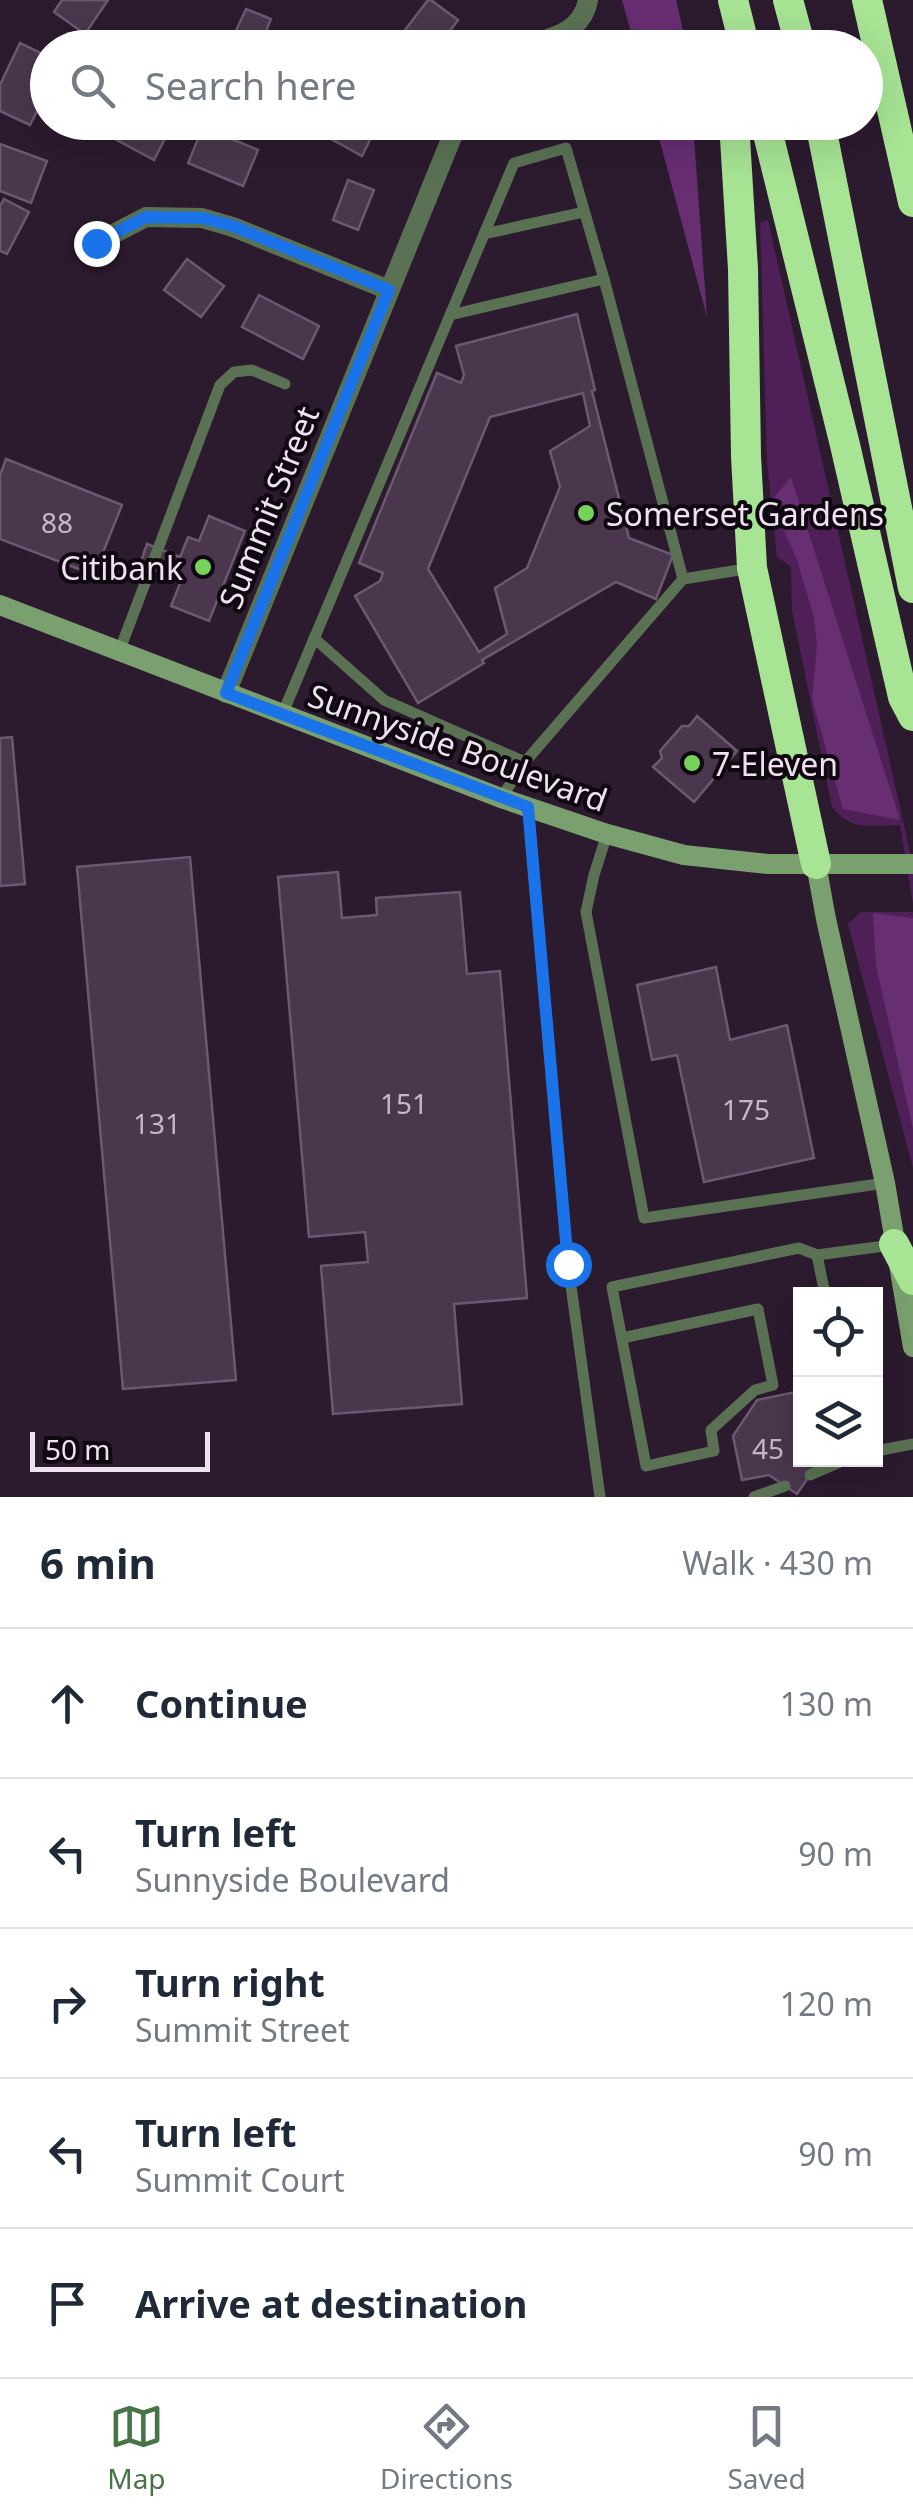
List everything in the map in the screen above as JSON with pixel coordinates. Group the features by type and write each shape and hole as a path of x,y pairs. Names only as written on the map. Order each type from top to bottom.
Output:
{"highway":[{"path":"788,0 796,30"},
{"path":"868,0 875,30"},
{"path":"883,62 913,202"},
{"path":"735,140 744,269 746,456 752,568 816,864"},
{"path":"769,140 902,697 913,716"},
{"path":"824,140 913,588"},
{"path":"894,1244 913,1280"}],"main road":[{"name":"Sunnyside Boulevard","path":"0,605 502,798 607,834 684,855 768,864 913,864"},
{"path":"816,864 885,1183 913,1347"}],"street":[{"path":"569,30 586,12 588,0"},
{"name":"Summit Street","path":"226,693 451,140"},
{"path":"96,243 146,217 202,218 233,226 389,290"}],"lane":[{"path":"282,715 514,163 566,148 683,579"},
{"path":"484,234 584,212"},
{"path":"450,315 604,279"},
{"path":"119,652 220,386 234,372 252,370 285,384"},
{"path":"502,798 525,762 683,579 752,568"},
{"path":"314,638 384,700 525,762"},
{"path":"528,807 568,1264 600,1497"},
{"path":"607,834 586,912 644,1218 885,1183"},
{"path":"622,1338 758,1309 773,1385 755,1390 711,1430 714,1451 646,1466 612,1287 798,1248 818,1255 894,1244"},
{"path":"818,1255 824,1287"},
{"path":"883,1450 913,1444"},
{"path":"810,1475 829,1467"},
{"path":"754,1497 784,1486"}],"shaded area":[{"path":"622,0 676,0 683,30 630,30"},
{"path":"660,140 694,140 707,317"},
{"path":"768,220 913,865 913,904 900,825 854,824 832,807 792,610 791,567 777,557 767,462 760,223"},
{"path":"791,477 900,820 843,809 812,699 817,644 813,614 797,560 771,501"},
{"path":"861,912 913,912 913,1168 848,924"},
{"path":"873,913 913,918 913,1129 876,966"}],"building":[{"path":"62,0 108,0 88,30 79,30 54,12"},
{"path":"428,0 458,20 450,30 405,30"},
{"path":"246,9 271,19 266,30 236,30"},
{"path":"20,43 30,48 30,125 0,111 0,85"},
{"path":"117,140 164,140 154,160"},
{"path":"198,140 234,140 258,150 243,186 188,163"},
{"path":"333,140 370,140 362,156"},
{"path":"0,144 47,161 31,203 0,191"},
{"path":"348,180 374,190 358,230 333,220"},
{"path":"4,199 29,212 7,254 0,251 0,206"},
{"path":"187,259 224,286 201,317 164,290"},
{"path":"259,295 319,326 303,359 242,327"},
{"name":"Somerset Gardens","path":"577,314 629,538 673,555 656,599 616,582 482,660 484,663 418,703 355,596 380,581 383,573 359,563 437,373 461,383 464,375 456,346","holes":["583,393 590,426 550,451 560,487 527,568 495,588 507,634 479,652 428,569 490,417"]},
{"path":"6,459 122,505 94,575 0,539 0,475"},
{"name":"Citibank","path":"209,516 245,531 209,621 171,606 181,581 172,577 188,537 199,541"},
{"path":"147,544 180,557 172,577 140,564"},
{"name":"7-Eleven","path":"697,716 737,751 694,802 653,767 662,758 660,751 682,726 689,726"},
{"path":"12,737 25,884 0,886 0,738"},
{"path":"190,857 236,1380 123,1389 77,867"},
{"path":"338,872 342,918 377,915 376,898 460,892 467,974 500,971 527,1298 454,1304 462,1404 333,1414 321,1266 368,1262 365,1232 309,1237 278,877"},
{"path":"716,967 730,1040 787,1025 814,1158 704,1182 677,1055 652,1060 637,985"},
{"path":"793,1392 793,1467 815,1467 797,1494 769,1475 742,1480 733,1436 757,1400"}],"place":[{"name":"Somerset Gardens","path":"586,513"},
{"name":"Citibank","path":"203,567"},
{"name":"7-Eleven","path":"692,763"}],"route":[{"path":"96,243 146,217 202,218 233,226 389,290 226,693 528,807 568,1264"}]}
